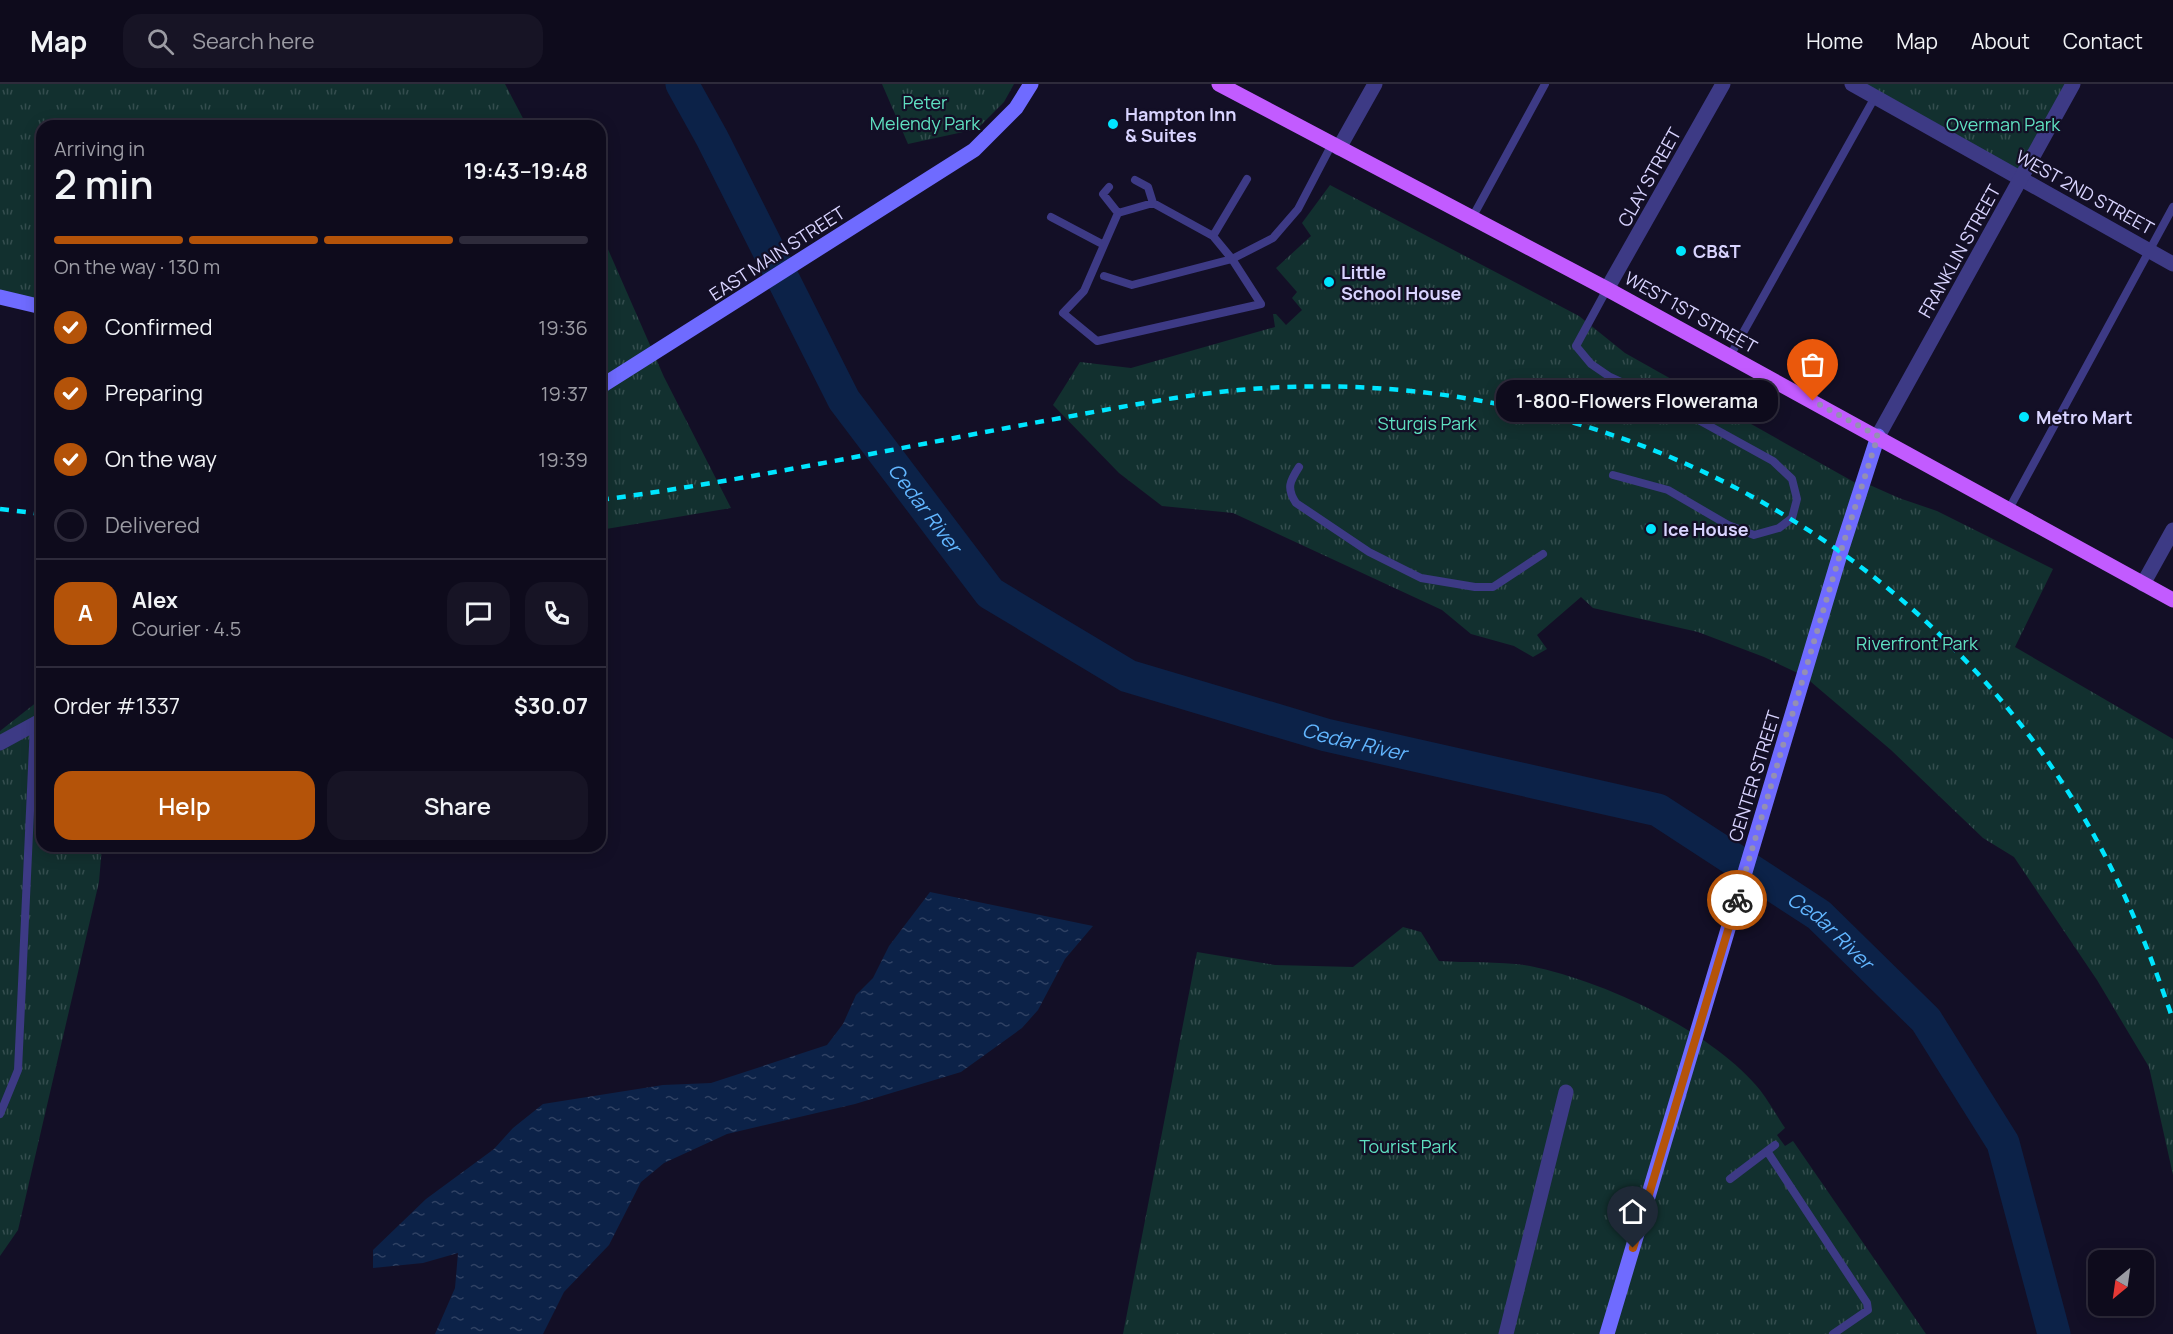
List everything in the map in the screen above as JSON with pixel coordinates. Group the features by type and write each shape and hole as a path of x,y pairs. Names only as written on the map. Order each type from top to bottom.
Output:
{"main road":[{"name":"EAST MAIN STREET","path":"606,383 974,150 1016,108 1031,84"},
{"name":"WEST 1ST STREET","path":"1219,84 1731,356 2173,600"},
{"path":"0,297 36,306"},
{"name":"CENTER STREET","path":"1607,1334 1878,436"}],"street":[{"path":"1335,146 1375,84"},
{"name":"CLAY STREET","path":"1607,289 1723,84"},
{"name":"WEST 2ND STREET","path":"1851,84 2173,264"},
{"name":"FRANKLIN STREET","path":"1878,436 2073,84"},
{"path":"2143,584 2173,530"},
{"path":"0,743 36,723"},
{"path":"1506,1334 1566,1092"}],"lane":[{"path":"1472,218 1545,84"},
{"path":"1731,356 1875,97"},
{"path":"1104,276 1132,285 1232,259 1273,238 1298,209 1335,146"},
{"path":"1213,236 1247,179"},
{"path":"1135,180 1148,187 1153,203 1213,236 1232,259 1262,304 1097,341 1063,313 1084,291 1118,213 1153,203"},
{"path":"1109,187 1103,194 1118,213"},
{"path":"2009,509 2173,207"},
{"path":"1052,217 1104,244"},
{"path":"1607,289 1576,346 1591,364 1610,377 1675,407 1773,461 1792,478 1797,499 1791,518 1779,528 1754,535 1728,525 1668,490 1613,474"},
{"path":"1299,467 1289,482 1290,493 1296,502 1369,552 1421,578 1475,588 1493,587 1543,554"},
{"path":"0,1114 18,1070 36,757"},
{"path":"1730,1179 1775,1145"},
{"path":"1767,1151 1867,1303 1868,1310 1864,1315 1833,1334"}],"green space":[{"path":"0,84 505,84 524,120 36,120 36,306 0,297"},
{"name":"Peter Melendy Park","path":"882,84 1014,84 1004,102 977,129 908,144"},
{"name":"Overman Park","path":"1852,84 2073,84 2021,179"},
{"name":"Sturgis Park","path":"1330,185 1579,316 1625,353 1861,486 1863,482 1937,511 2053,569 2015,647 2173,739 2173,1175 2149,1067 2097,980 2014,857 1983,838 1891,750 1804,676 1764,657 1698,632 1593,608 1581,597 1537,635 1547,649 1533,657 1514,646 1471,634 1442,610 1233,513 1162,506 1119,473 1053,405 1080,362 1131,368 1275,327 1273,314 1276,314 1286,325 1302,310 1292,298 1297,292 1276,268 1311,236 1302,223"},
{"path":"606,245 664,377 731,508 606,529"},
{"path":"36,703 36,852 102,852 99,882 18,1230 0,1256 0,731"},
{"name":"Tourist Park","path":"1403,927 1421,932 1439,961 1519,964 1559,973 1623,996 1686,1029 1714,1048 1739,1068 1760,1090 1785,1128 1777,1135 1785,1146 1793,1141 1926,1334 1123,1334 1197,952 1275,965 1353,967"}],"water":[{"path":"930,892 1093,926 1065,959 1038,1010 1022,1028 961,1072 855,1104 727,1134 664,1163 641,1182 609,1245 564,1292 543,1334 435,1334 455,1288 458,1253 423,1263 373,1268 373,1250 426,1199 494,1149 513,1128 543,1104 663,1085 711,1083 827,1045 843,1024 856,995 873,978 889,946"}],"waterway":[{"name":"Cedar River","path":"682,84 712,138 844,400 990,593 1128,676 1326,735 1658,810 1819,915 1926,1020 2003,1143 2054,1334"}],"railway":[{"path":"606,499 767,473 1155,401 1267,388 1393,389 1516,408 1635,443 1747,494 1851,560 1945,640 2027,733 2096,839 2139,928 2173,1020"},
{"path":"0,509 36,513"}],"way so far":[{"path":"1737,900 1841,551 1878,436 1813,401"}],"place":[{"name":"Hampton Inn & Suites","path":"1113,124"},
{"name":"CB&T","path":"1681,251"},
{"name":"Little School House","path":"1329,282"},
{"name":"1-800-Flowers Flowerama","path":"1813,401"},
{"name":"Metro Mart","path":"2024,417"},
{"name":"Ice House","path":"1651,529"}],"route":[{"path":"1633,1248 1737,900"}],"park label":[{"name":"Riverfront Park","path":"1917,643"}]}
